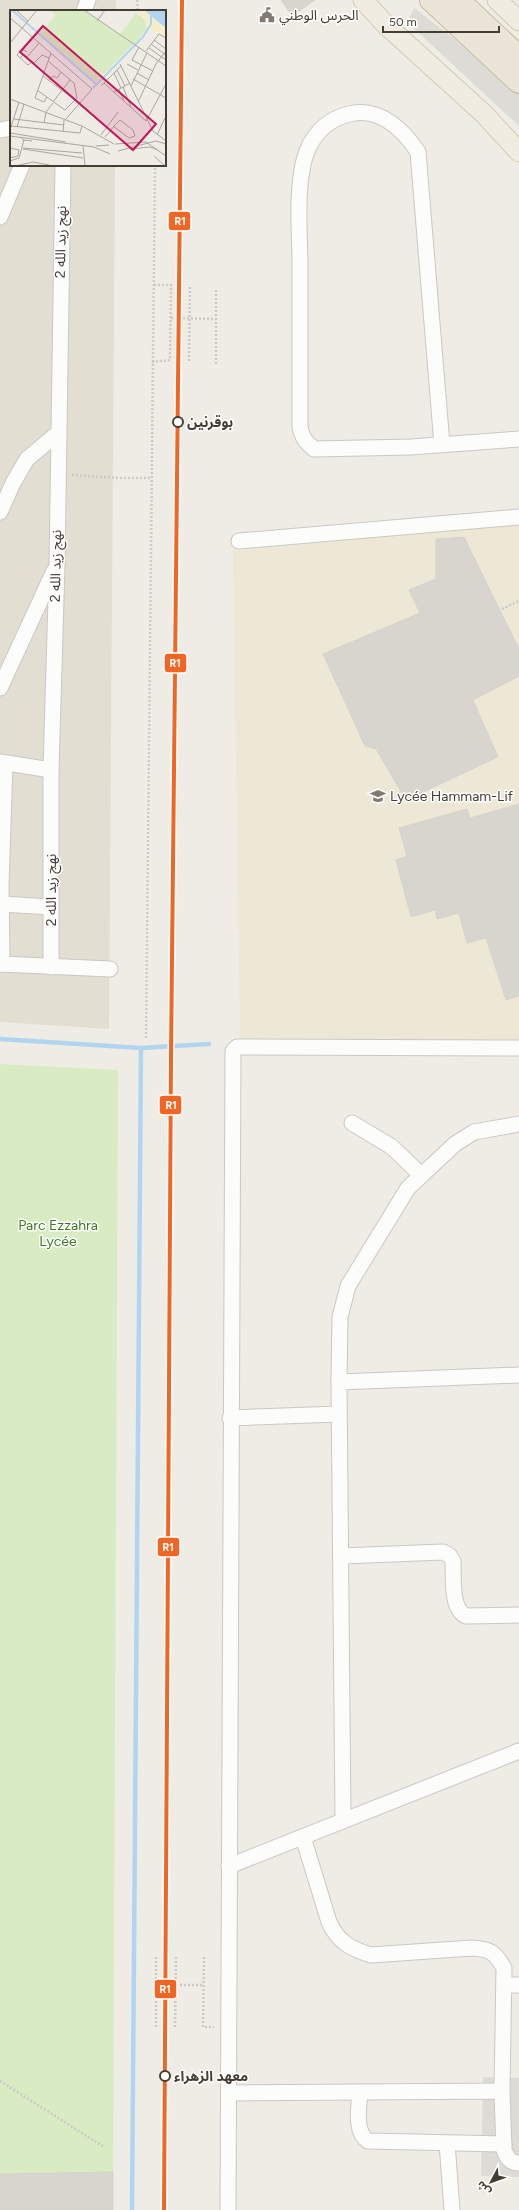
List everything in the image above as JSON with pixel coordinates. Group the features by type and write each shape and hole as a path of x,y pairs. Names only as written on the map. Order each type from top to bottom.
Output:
{"highway":[{"path":"431,0 519,82"},
{"path":"458,0 519,57"}],"main road":[{"path":"363,0 386,25 484,114 519,152"},
{"path":"497,0 519,21"}],"street":[{"path":"84,10 88,0"},
{"path":"442,445 418,152 406,135 379,116 360,112 341,116 326,123 307,152 299,193 300,419 302,436 314,449 442,445 519,439"},
{"path":"0,130 10,128"},
{"path":"0,217 22,166"},
{"name":"نهج زيد الله 2","path":"51,967 51,770 57,565 57,474 63,166"},
{"path":"0,512 13,483 27,459 58,433"},
{"path":"238,541 519,517"},
{"path":"0,688 57,565"},
{"path":"51,770 2,766 0,886 1,964 110,969"},
{"path":"1,904 51,907"},
{"path":"228,2210 230,1418 233,1049 237,1047 519,1048"},
{"path":"352,1123 392,1146 421,1175"},
{"path":"343,1821 339,1414 340,1317 348,1286 408,1188 455,1144 474,1132 519,1124"},
{"path":"339,1382 519,1375"},
{"path":"230,1418 339,1414"},
{"path":"341,1556 443,1552 453,1561 456,1606 461,1614 466,1616 519,1615"},
{"path":"229,1866 519,1751"},
{"path":"303,1837 329,1922 343,1944 356,1951 371,1955 484,1949 496,1954 504,1968 502,2091 504,2144 507,2158 514,2163 519,2163"},
{"path":"504,1985 519,1986"},
{"path":"229,2093 502,2091"},
{"path":"360,2092 359,2130 364,2138 368,2140 504,2144"},
{"path":"447,2142 452,2210"}],"path":[{"path":"137,0 138,10"},
{"path":"146,1038 155,166"},
{"path":"152,362 170,360 171,318 171,285 153,285"},
{"path":"189,361 190,285"},
{"path":"216,288 216,364"},
{"path":"171,318 216,319"},
{"path":"57,474 118,478 151,478"},
{"path":"502,609 519,601"},
{"path":"156,1957 156,2027"},
{"path":"175,2027 176,1957"},
{"path":"203,2027 204,1957"},
{"path":"156,1985 203,1985"},
{"path":"0,2081 104,2147"}],"shaded area":[{"path":"0,0 116,0 116,10 10,10 10,166 115,166 109,1029 0,1022"},
{"path":"414,8 452,37 519,94 519,126 407,22"},
{"name":"Lycée Hammam-Lif","path":"519,523 519,1041 240,1042 233,551"},
{"path":"483,2077 519,2078 519,2177 481,2176"}],"green space":[{"name":"Parc Ezzahra Lycée","path":"0,1064 118,1070 113,2172 0,2174"}],"building":[{"path":"281,0 315,0 292,16"},
{"path":"464,537 519,649 519,676 473,700 498,757 406,800 376,749 365,746 323,654 420,613 409,590 436,579 436,539"},
{"path":"519,804 519,996 506,1000 486,938 467,943 459,913 437,919 435,910 411,917 396,860 407,856 399,828 467,809 470,818"},
{"path":"113,2172 113,2210 0,2210 0,2174"}],"waterway":[{"path":"0,1039 141,1048 209,1044"},
{"path":"132,2210 141,1048"}],"transit line":[{"name":"R1","path":"164,2210 171,1056 182,0"}],"place":[{"name":"الحرس الوطني","path":"267,15"},
{"name":"بوقرنين","path":"178,422"},
{"name":"Lycée Hammam-Lif","path":"378,796"},
{"name":"معهد الزهراء","path":"165,2076"}]}
